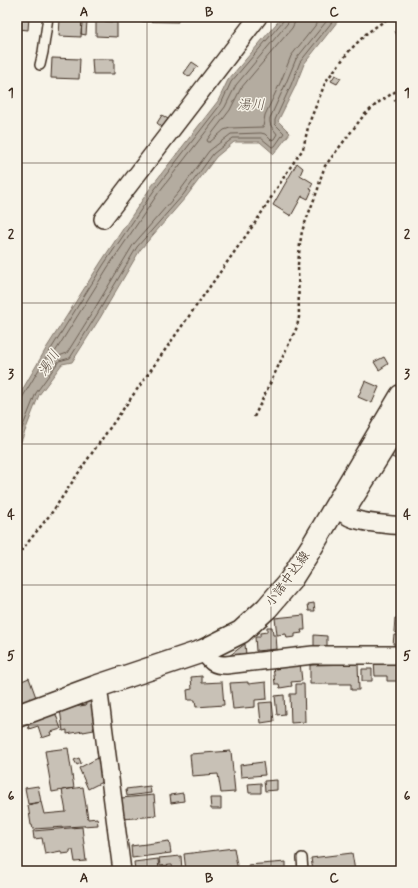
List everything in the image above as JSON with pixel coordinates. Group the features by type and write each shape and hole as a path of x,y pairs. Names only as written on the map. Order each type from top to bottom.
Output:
{"main road":[{"name":"小諸中込線","path":"17,716 203,650 241,632 267,608 290,581 311,548 340,510 401,396"}],"street":[{"path":"103,219 258,17"},
{"path":"401,424 351,504 340,510 353,519 401,526"},
{"path":"203,650 213,663 218,665 312,655 401,655"},
{"path":"98,686 122,871"}],"lane":[{"path":"40,65 48,17"},
{"path":"302,858 304,871"}],"path":[{"path":"17,556 53,511 85,463 257,220 288,169 303,149 309,123 326,81 350,50 367,33 390,17"},
{"path":"254,416 297,327 299,316 298,264 302,231 325,166 364,115 401,88"}],"water":[{"name":"湯川","path":"282,17 341,17 304,64 295,87 278,121 290,133 274,154 260,142 234,142 216,157 186,197 140,250 72,362 62,364 39,395 17,452 17,399 47,347 151,187 218,101 228,80"}],"building":[{"path":"17,17 29,17 28,30 17,30"},
{"path":"125,17 178,17 178,22 125,21"},
{"path":"60,19 82,20 81,37 59,36"},
{"path":"82,21 87,21 86,35 81,34"},
{"path":"96,21 117,22 117,37 96,36"},
{"path":"401,29 401,43 395,31"},
{"path":"52,58 80,59 79,79 51,78"},
{"path":"92,59 114,59 114,74 93,74"},
{"path":"192,62 198,66 189,77 184,73"},
{"path":"335,75 341,78 337,84 331,81"},
{"path":"401,96 401,111 394,100"},
{"path":"162,115 168,119 162,127 157,123"},
{"path":"17,149 22,173 17,174"},
{"path":"297,163 303,168 300,175 313,183 308,199 302,196 291,216 273,205"},
{"path":"384,357 388,364 379,370 374,362"},
{"path":"365,381 379,387 372,403 358,397"},
{"path":"393,445 401,449 398,460 388,455"},
{"path":"401,576 401,595 398,594"},
{"path":"314,603 315,611 309,611 308,604"},
{"path":"398,614 401,614 401,633 394,632 395,618 398,618"},
{"path":"304,615 305,630 301,630 302,633 295,634 295,637 287,638 286,634 277,635 275,618"},
{"path":"267,627 272,627 273,635 276,635 277,649 256,651 255,637 260,637 260,633 267,632"},
{"path":"314,635 327,636 327,648 314,648"},
{"path":"394,635 399,635 398,644 393,644"},
{"path":"245,644 246,655 230,658 229,656"},
{"path":"374,662 401,662 401,681 387,681 387,676 375,676"},
{"path":"300,663 302,681 291,682 292,686 280,688 279,684 275,684 273,666"},
{"path":"358,664 359,690 351,690 351,684 310,684 310,665"},
{"path":"362,669 372,669 372,681 362,681"},
{"path":"202,676 202,683 222,682 224,705 196,707 195,700 188,700 187,690 192,689 191,677"},
{"path":"29,678 37,700 17,707 17,683"},
{"path":"248,682 248,684 266,682 267,699 255,700 255,707 233,709 230,683"},
{"path":"296,684 304,684 305,722 291,723 290,694 296,694"},
{"path":"284,695 285,714 277,715 275,696"},
{"path":"96,700 98,727 93,728 94,730 67,734 67,730 63,731 60,709 86,705 85,702"},
{"path":"272,702 274,721 261,723 259,703"},
{"path":"55,712 61,729 50,732 51,735 42,738 38,726 29,729 27,720"},
{"path":"68,748 74,788 52,792 45,751"},
{"path":"231,751 235,792 221,793 218,774 192,776 190,754"},
{"path":"79,758 81,763 77,765 74,760"},
{"path":"98,758 108,779 88,789 79,768"},
{"path":"263,762 265,775 241,777 240,765"},
{"path":"277,780 277,790 265,791 264,781"},
{"path":"261,783 261,793 249,793 248,784"},
{"path":"38,786 41,802 28,804 25,788"},
{"path":"150,786 151,793 127,796 126,789"},
{"path":"83,787 88,819 97,818 98,825 33,829 28,805 41,802 44,814 66,812 62,790"},
{"path":"183,793 184,801 171,803 170,795"},
{"path":"154,795 156,816 123,819 121,798"},
{"path":"210,798 221,798 221,809 211,809"},
{"path":"82,827 86,861 75,862 73,850 70,850 70,853 62,854 61,851 45,854 42,838 34,839 33,831"},
{"path":"169,841 171,853 132,858 131,846"},
{"path":"234,848 238,871 225,871 225,868 186,871 184,854"},
{"path":"352,853 355,871 313,871 311,858"},
{"path":"181,856 182,871 173,871 172,865 160,866 159,858"},
{"path":"158,859 159,871 135,871 134,862"},
{"path":"286,862 286,871 249,871 248,865"}]}
